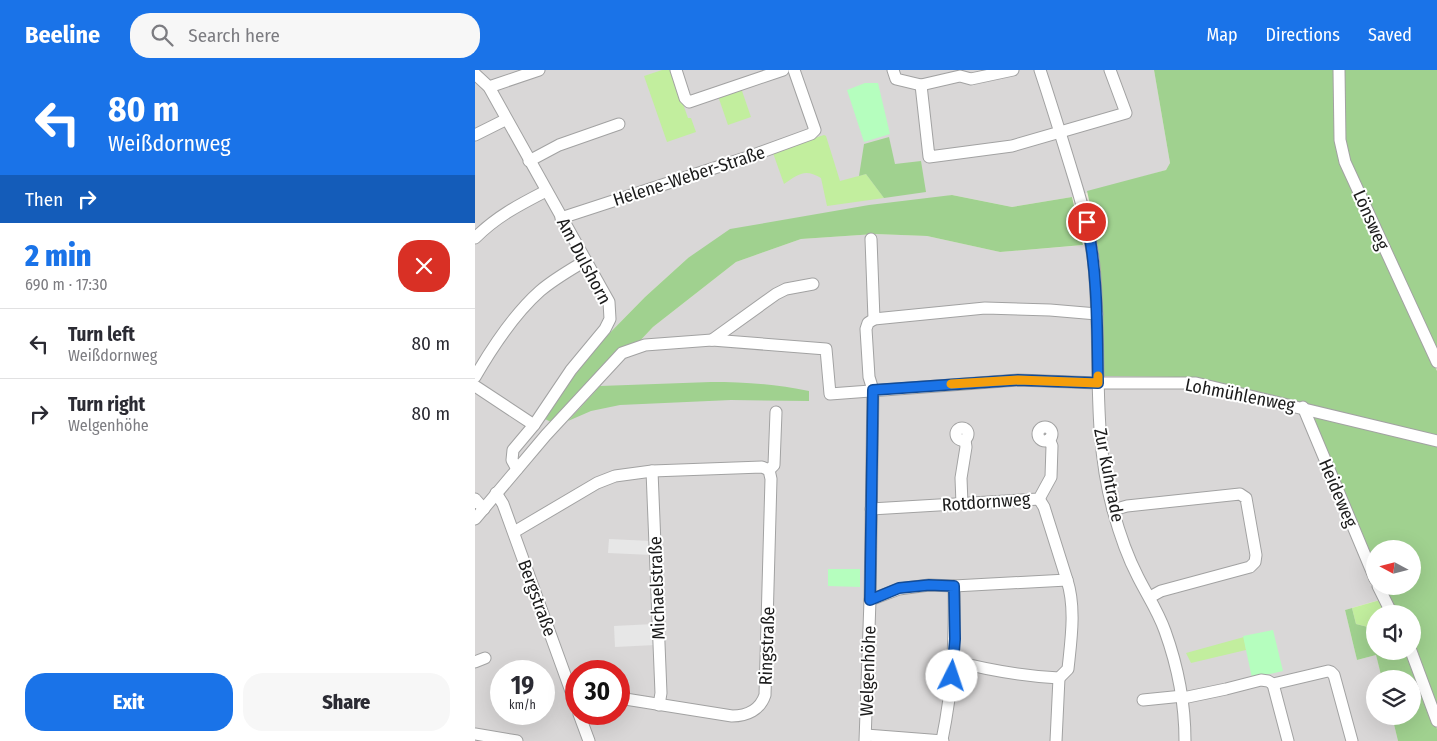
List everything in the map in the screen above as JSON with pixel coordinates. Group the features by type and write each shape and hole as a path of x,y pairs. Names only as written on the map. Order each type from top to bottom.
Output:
{"street":[{"path":"489,87 539,70"},
{"path":"676,70 685,98 689,102 783,70"},
{"name":"Helene-Weber-Straße","path":"561,218 745,158 811,134 815,130 794,70"},
{"path":"893,70 896,79 921,85 960,73 971,80 1013,70"},
{"name":"Zur Kuhtrade","path":"1040,70 1087,222 1091,241 1097,314 1098,417 1101,457 1113,510 1137,576 1150,597 1165,630 1177,668 1183,697 1185,741"},
{"path":"921,85 929,157 1012,146 1126,113 1111,70"},
{"name":"Lönsweg","path":"1339,70 1338,111 1340,140 1345,162 1437,362"},
{"name":"Am Dulshorn","path":"475,74 489,87 505,120 609,302 610,319 605,329 571,370 534,425 513,450 512,460 517,469"},
{"path":"475,135 505,120"},
{"path":"529,161 559,145 619,124"},
{"path":"475,238 490,223 546,191"},
{"path":"871,239 874,319 985,308 1097,314"},
{"path":"475,376 521,310 556,278 585,261"},
{"path":"475,519 571,408 622,353 645,345 712,340 775,294 786,289 813,284"},
{"name":"Welgenhöhe","path":"865,738 870,600 873,390 869,377 866,329 868,323 874,319"},
{"name":"Lohmühlenweg","path":"712,340 826,349 830,394 1018,380 1098,383 1196,383 1437,441"},
{"path":"475,386 534,425"},
{"name":"Heideweg","path":"1303,408 1366,557"},
{"name":"Ringstraße","path":"630,700 732,716 751,713 762,703 765,695 771,479 769,470 774,465 775,412"},
{"name":"Rotdornweg","path":"871,509 1039,499 1051,477 1052,446 1049,439"},
{"path":"962,504 961,478 966,448 965,440"},
{"path":"513,532 597,483 615,476 652,471 762,467 769,470"},
{"name":"Michaelstraße","path":"652,471 660,684 659,705"},
{"name":"Bergstraße","path":"496,493 503,504 565,672"},
{"path":"1113,510 1127,506 1240,494 1246,498 1256,555 1255,562 1251,567 1161,591 1150,597"},
{"path":"475,499 484,509"},
{"path":"1039,499 1044,508 1072,594 1072,624 1068,669 1059,678 1056,741"},
{"path":"870,600 899,588 929,585 954,586 1067,580"},
{"path":"865,738 942,741 949,706 954,661 954,586"},
{"path":"1414,660 1437,721"},
{"path":"954,661 1009,673 1059,678"},
{"path":"1273,684 1327,671 1331,672 1334,675 1352,741"},
{"path":"1143,700 1183,697 1261,680 1269,680 1273,684 1288,741"},
{"path":"583,725 589,741"},
{"path":"475,734 517,741"}],"shaded area":[{"path":"475,70 1154,70 1170,163 1166,170 1072,197 1012,207 952,195 688,258 645,297 595,348 637,344 653,327 736,262 801,239 875,234 927,236 1000,252 1098,244 1103,376 1176,377 1210,382 1309,405 1366,548 1366,595 1385,595 1386,598 1345,610 1357,660 1366,658 1366,660 1377,660 1380,670 1366,670 1366,725 1394,725 1398,741 475,741"},
{"path":"609,539 651,541 652,555 608,553"},
{"path":"654,624 655,645 615,647 614,626"}],"green space":[{"path":"662,70 671,70 688,118 691,118 696,132 667,142 644,76"},
{"path":"1154,70 1336,70 1339,160 1437,371 1437,436 1210,382 1176,377 1103,376 1100,264 1087,191 1166,170 1170,163"},
{"path":"1344,70 1437,70 1437,356 1350,165 1344,140"},
{"path":"865,83 878,83 890,134 864,142 847,90"},
{"path":"741,88 751,117 728,125 718,96"},
{"path":"824,135 826,136 840,181 866,174 884,198 827,206 821,178 806,173 784,184 773,153 774,151"},
{"path":"889,137 895,164 921,161 926,192 884,198 866,174 859,176 864,144"},
{"path":"952,195 1012,207 1072,197 1083,245 1000,252 927,236 875,234 801,239 736,262 653,327 553,423 543,418 595,348 645,297 688,258 730,229 869,205"},
{"path":"711,382 760,384 809,391 809,401 731,400 620,405 591,411 568,421 600,386"},
{"path":"1312,413 1437,447 1437,716 1417,660 1421,660 1421,605 1390,605 1386,595 1421,595 1421,540 1366,540 1366,548"},
{"path":"828,569 860,569 860,587 828,586"},
{"path":"1380,600 1383,605 1366,605 1366,626 1356,624 1352,608"},
{"path":"1352,608 1356,624 1366,626 1366,658 1357,660 1345,610"},
{"path":"1273,630 1283,671 1252,678 1243,636"},
{"path":"1244,637 1246,650 1191,663 1186,653"},
{"path":"1377,660 1411,660 1415,670 1380,670"},
{"path":"1421,686 1437,729 1437,741 1398,741 1394,725 1421,725"}],"slow traffic":[{"path":"951,384 1018,380 1098,383 1098,376"}],"route":[{"path":"952,676 955,639 954,586 929,585 899,588 870,600 873,390 1018,380 1098,383 1094,266 1087,222"}]}
